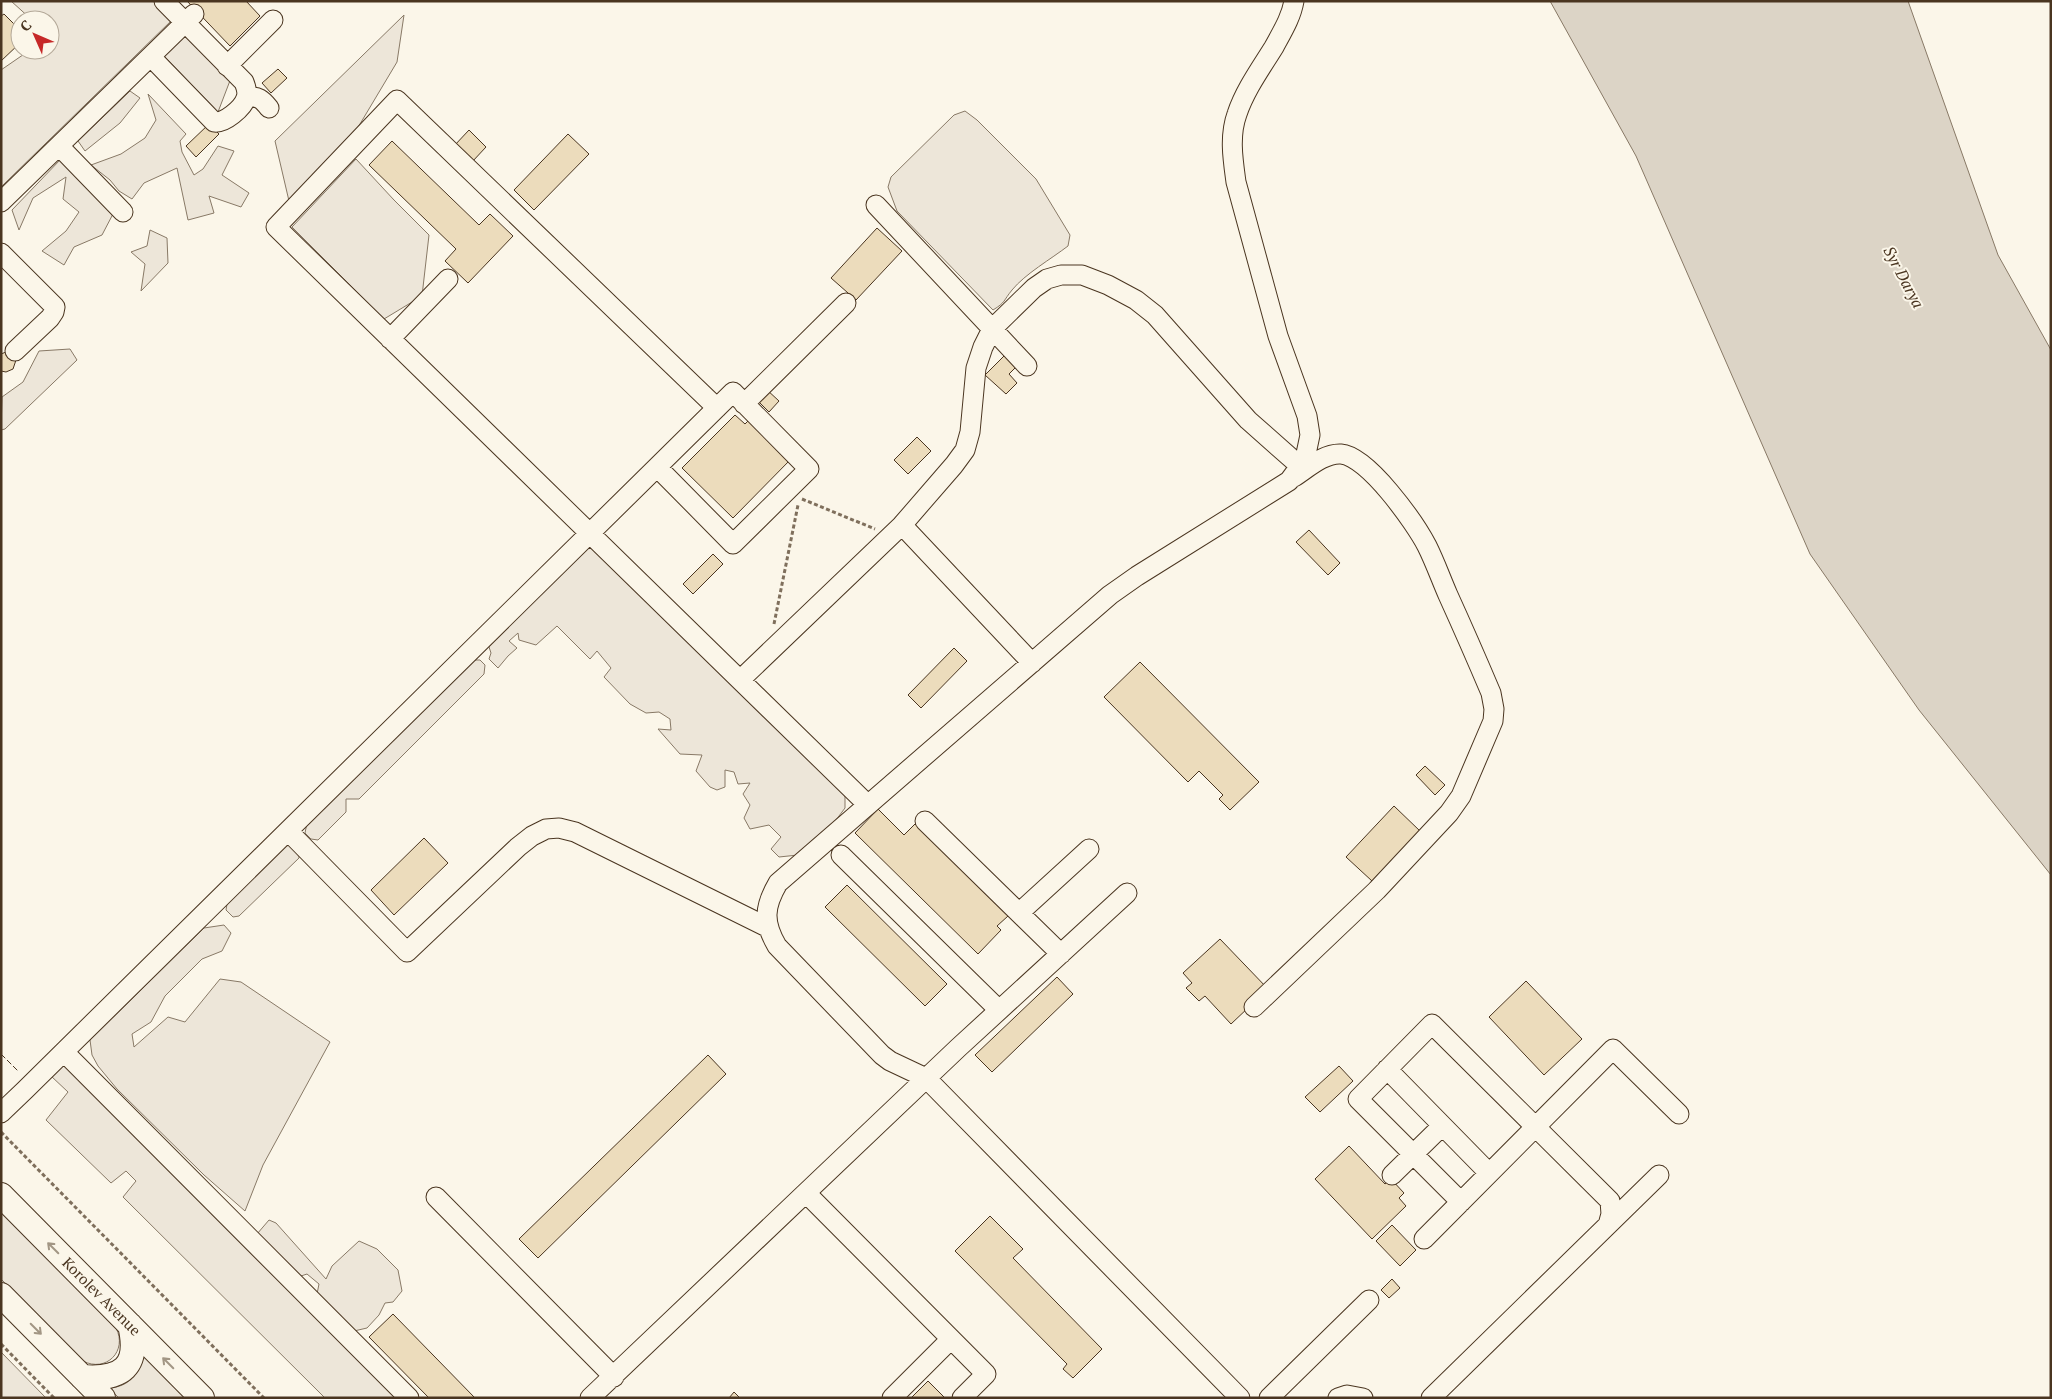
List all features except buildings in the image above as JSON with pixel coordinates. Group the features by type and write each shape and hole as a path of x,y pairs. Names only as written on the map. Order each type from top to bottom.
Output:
{"main road":[{"name":"Korolev Avenue","path":"1,1195 202,1398"},
{"path":"1,1295 103,1398"},
{"path":"82,1377 99,1378 114,1376 122,1371 129,1363 132,1352 133,1338 130,1326"}],"street":[{"path":"151,57 214,122 225,121 247,97 246,88 237,65 187,13 164,1"},
{"path":"1289,481 1306,454 1310,435 1307,416 1278,336 1236,182 1232,157 1232,134 1236,115 1284,29 1292,12 1294,1"},
{"path":"1,202 151,57 187,13"},
{"path":"237,65 273,20"},
{"path":"247,97 256,96 269,108"},
{"path":"716,408 398,100 276,227 868,805"},
{"path":"59,146 124,212"},
{"path":"876,205 1027,366"},
{"path":"1,253 55,307 50,318 15,351"},
{"path":"740,680 896,530 965,450 970,432 976,368 982,347 992,329 1034,288 1047,279 1061,275 1082,275 1108,285 1136,300 1155,315 1248,420 1300,466"},
{"path":"390,339 448,279"},
{"path":"744,404 846,304"},
{"path":"1,1114 733,392 809,469 733,544 657,467"},
{"path":"1240,1398 926,1078 890,1061 882,1055 777,946 768,927 767,906 778,883 1110,595 1325,457 1340,454 1350,456 1359,461 1378,478 1399,504 1427,546 1491,693 1494,709 1493,721 1461,796 1449,813 1377,890 1254,1007"},
{"path":"896,530 1032,663"},
{"path":"925,821 1061,954"},
{"path":"288,831 407,952 518,847 546,829 560,828 575,832 768,927"},
{"path":"1019,913 1088,848"},
{"path":"841,855 999,1010"},
{"path":"590,1398 926,1078 1127,894"},
{"path":"1461,1202 1358,1099 1432,1024 1610,1201 1611,1214 1608,1225"},
{"path":"1424,1239 1613,1049 1679,1114"},
{"path":"64,1052 409,1398"},
{"path":"1387,1070 1489,1173"},
{"path":"1392,1175 1442,1126"},
{"path":"1431,1398 1659,1175"},
{"path":"806,1193 986,1374 962,1398"},
{"path":"436,1197 614,1377"},
{"path":"1269,1398 1369,1300"},
{"path":"892,1398 951,1339"}],"path":[{"path":"768,652 799,498 896,530"},
{"path":"1,1132 264,1398"},
{"path":"1,1344 54,1398"}],"shaded area":[{"path":"11,1 156,1 173,19 1,187 1,70 16,60 60,60 60,10 21,10"},
{"path":"404,15 397,62 357,129 289,201 275,141"},
{"path":"186,32 231,78 218,112 163,55"},
{"path":"130,91 140,98 120,123 85,151 78,141"},
{"path":"148,94 186,134 180,141 182,152 194,175 203,169 218,146 234,151 222,175 249,193 241,207 209,196 214,213 188,220 177,168 144,183 132,199 119,191 110,180 91,165 121,154 145,138 156,120"},
{"path":"965,111 977,120 1036,179 1070,235 1068,246 1024,278 1002,303 993,310 897,211 888,187 891,177 954,115"},
{"path":"61,159 114,212 102,235 74,247 64,265 42,251 66,231 79,212 63,199 66,177 33,198 19,230 12,210"},
{"path":"356,159 429,235 422,296 384,319 292,227"},
{"path":"150,230 167,238 168,263 141,291 145,264 131,252 147,246"},
{"path":"70,349 77,360 5,429 1,430 2,397 23,382 39,351"},
{"path":"594,546 845,793 845,808 833,824 798,855 779,857 771,849 781,837 769,825 750,829 744,818 750,805 743,794 750,783 738,784 734,772 725,770 725,787 717,790 710,787 696,771 702,755 680,754 658,729 671,730 670,719 659,712 646,713 630,704 604,677 611,668 597,651 590,659 557,626 536,645 519,640 518,633 509,641 517,648 498,668 489,659 491,653 488,644 586,547"},
{"path":"471,660 480,660 485,665 484,674 359,799 346,799 346,812 318,840 311,839 305,833 307,823"},
{"path":"292,845 299,852 299,858 239,916 233,917 226,910 227,904 285,846"},
{"path":"224,925 231,933 222,951 202,959 165,996 151,1022 132,1034 134,1047 168,1017 185,1022 220,979 241,982 330,1042 263,1165 245,1211 204,1175 117,1089 98,1066 92,1055 90,1040 204,928"},
{"path":"65,1063 399,1398 325,1398 123,1197 136,1181 126,1171 111,1183 46,1120 68,1092 51,1076"},
{"path":"1,1212 116,1328 119,1345 113,1358 100,1364 83,1361 1,1279"},
{"path":"269,1220 276,1223 326,1279 332,1266 359,1241 377,1249 398,1270 402,1291 393,1302 385,1303 379,1315 367,1328 354,1331 317,1294 319,1284 307,1274 298,1277 257,1234"},
{"path":"1,1352 46,1398 1,1398"},
{"path":"142,1354 186,1398 119,1398 109,1388 122,1385 133,1378 139,1367"}],"water":[{"name":"Syr Darya","path":"1550,1 1908,1 1998,255 2051,350 2051,875 1919,710 1810,554 1636,156"}],"fence":[{"path":"1,1054 18,1071"}]}
